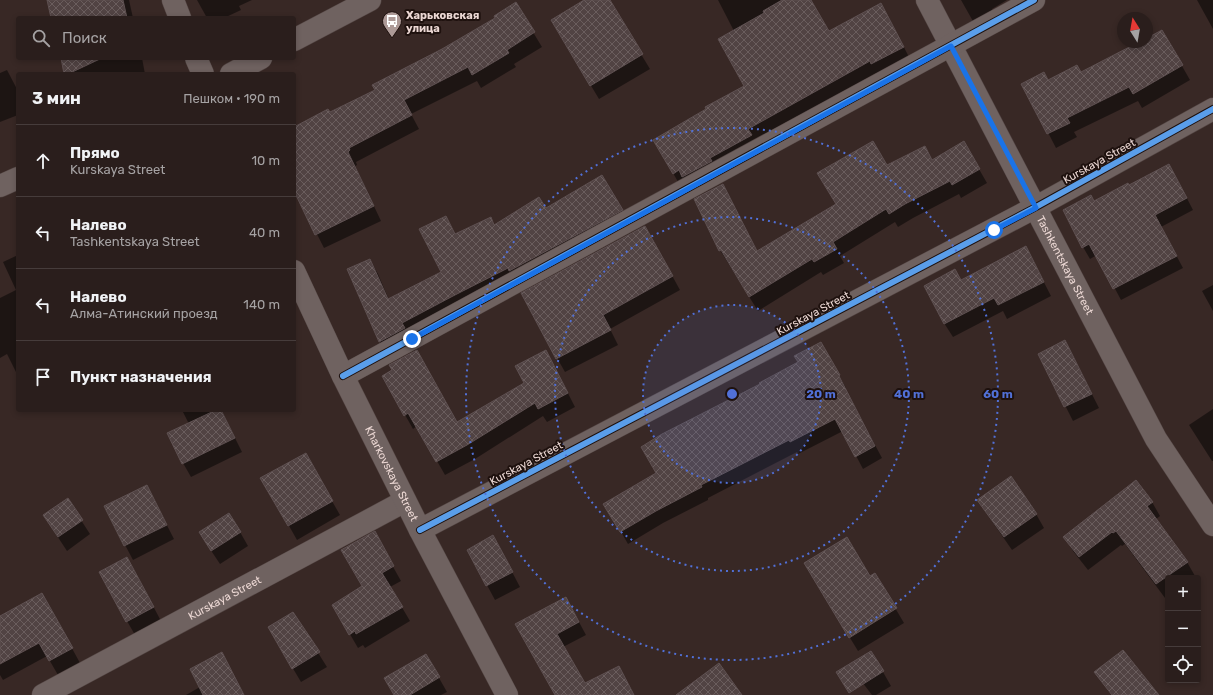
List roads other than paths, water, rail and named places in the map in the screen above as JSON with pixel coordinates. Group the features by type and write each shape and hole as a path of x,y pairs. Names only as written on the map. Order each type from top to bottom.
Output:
{"street":[{"path":"173,0 179,16"},
{"path":"296,39 370,0"},
{"name":"Tashkentskaya Street","path":"927,0 1156,439 1213,525"},
{"path":"343,376 1034,0"},
{"path":"197,60 202,72"},
{"path":"235,72 257,60"},
{"name":"Kurskaya Street","path":"420,530 1036,208 1213,109"},
{"path":"0,186 16,179"},
{"name":"Kharkovskaya Street","path":"296,275 343,376 420,530 507,695"},
{"name":"Kurskaya Street","path":"43,695 405,500"}],"place":[{"name":"Харьковская улица","path":"392,38"}]}
